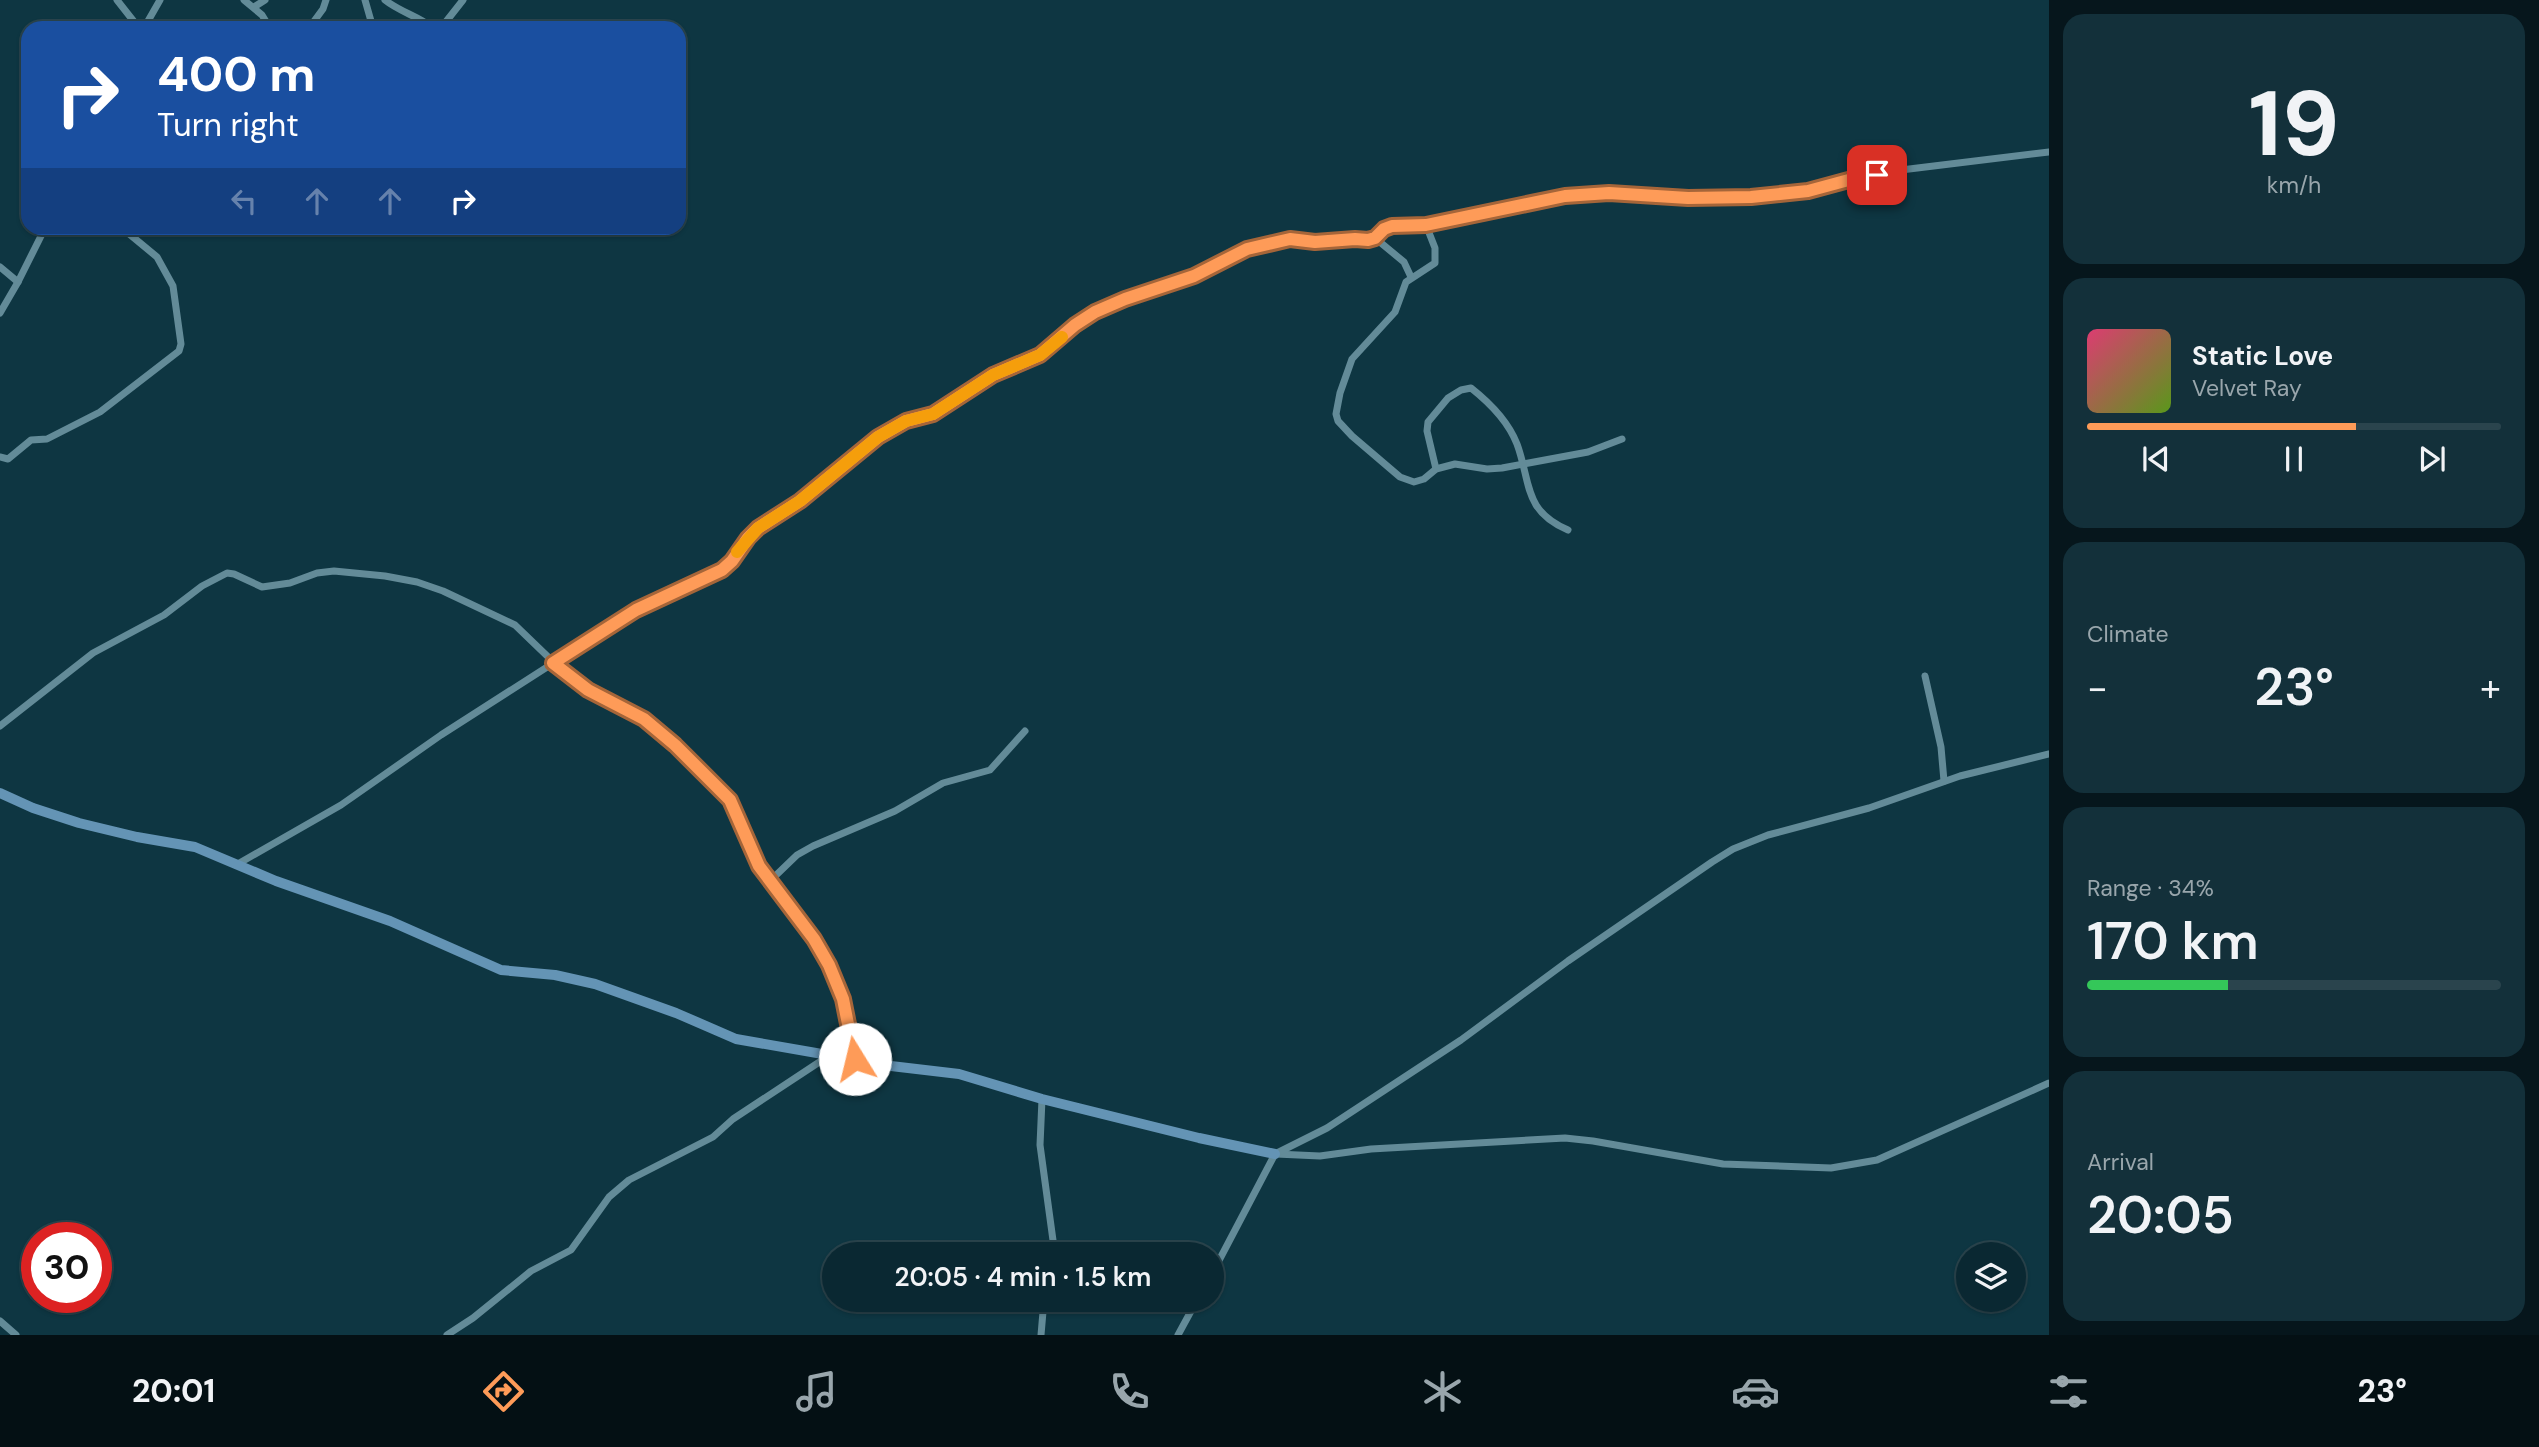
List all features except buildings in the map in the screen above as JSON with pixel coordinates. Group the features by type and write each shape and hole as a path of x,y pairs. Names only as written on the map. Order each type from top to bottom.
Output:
{"main road":[{"path":"0,793 56,816 127,835 195,847 276,881 390,921 501,970 555,975 595,984 677,1013 736,1039 925,1071 959,1074 1042,1099 1275,1154"}],"street":[{"path":"117,0 136,21"},
{"path":"146,21 160,0"},
{"path":"244,0 254,7 265,21"},
{"path":"254,7 265,0"},
{"path":"314,21 326,0"},
{"path":"365,0 371,21"},
{"path":"385,0 400,11 424,21"},
{"path":"446,21 463,0"},
{"path":"236,865 341,805 441,735 636,610 722,570 758,528 800,501 870,443 906,421 933,414 1001,370 1040,355 1095,312 1194,276 1237,253 1259,245 1290,239 1315,242 1375,238 1384,229 1392,226 1426,225 1565,196 1609,193 1734,198 1780,195 1901,170 2049,152"},
{"path":"1426,225 1435,248 1435,263 1406,282 1395,312 1352,359 1339,393 1336,414 1338,421 1406,481 1419,481 1436,469 1461,463 1487,469 1502,468 1578,454 1622,439"},
{"path":"0,313 42,235"},
{"path":"0,457 8,459 32,440 47,439 100,412 179,351 181,344 173,286 157,257 130,235"},
{"path":"1375,238 1404,262 1411,277"},
{"path":"0,267 18,282"},
{"path":"1436,469 1427,431 1428,422 1448,398 1461,390 1471,388 1497,412 1516,443 1527,487 1542,515 1555,525 1568,530"},
{"path":"0,726 93,653 164,615 202,586 227,573 262,587 290,583 317,573 334,571 385,576 417,582 462,598 515,625 553,663 588,690 644,719 730,800 759,866 814,939 829,965 843,999 855,1059"},
{"path":"1925,676 1941,747 1944,781"},
{"path":"769,881 797,855 813,846 895,811 943,783 990,770 1025,732"},
{"path":"1224,1251 1275,1154 1327,1128 1461,1040 1568,961 1733,849 1768,835 1869,808 1944,781 2049,754"},
{"path":"447,1335 473,1318 531,1270 570,1250 609,1197 629,1180 713,1137 733,1119 831,1055"},
{"path":"1275,1154 1320,1156 1370,1149 1565,1138 1723,1164 1831,1168 1877,1160 2049,1083"},
{"path":"1042,1099 1041,1157 1053,1242"},
{"path":"1041,1335 1043,1312"},
{"path":"1178,1335 1190,1312"},
{"path":"0,1321 16,1335"}],"slow traffic":[{"path":"737,552 758,528 800,501 878,437 906,421 933,414 1009,366 1040,355 1062,337"}],"route":[{"path":"855,1059 843,999 829,965 814,939 759,866 730,800 675,745 644,719 588,690 553,663 636,610 722,570 758,528 800,501 878,437 906,421 933,414 1009,366 1040,355 1095,312 1194,276 1247,249 1290,239 1315,242 1368,240 1392,226 1426,225 1565,196 1609,193 1688,198 1751,197 1808,191 1877,175"}]}
